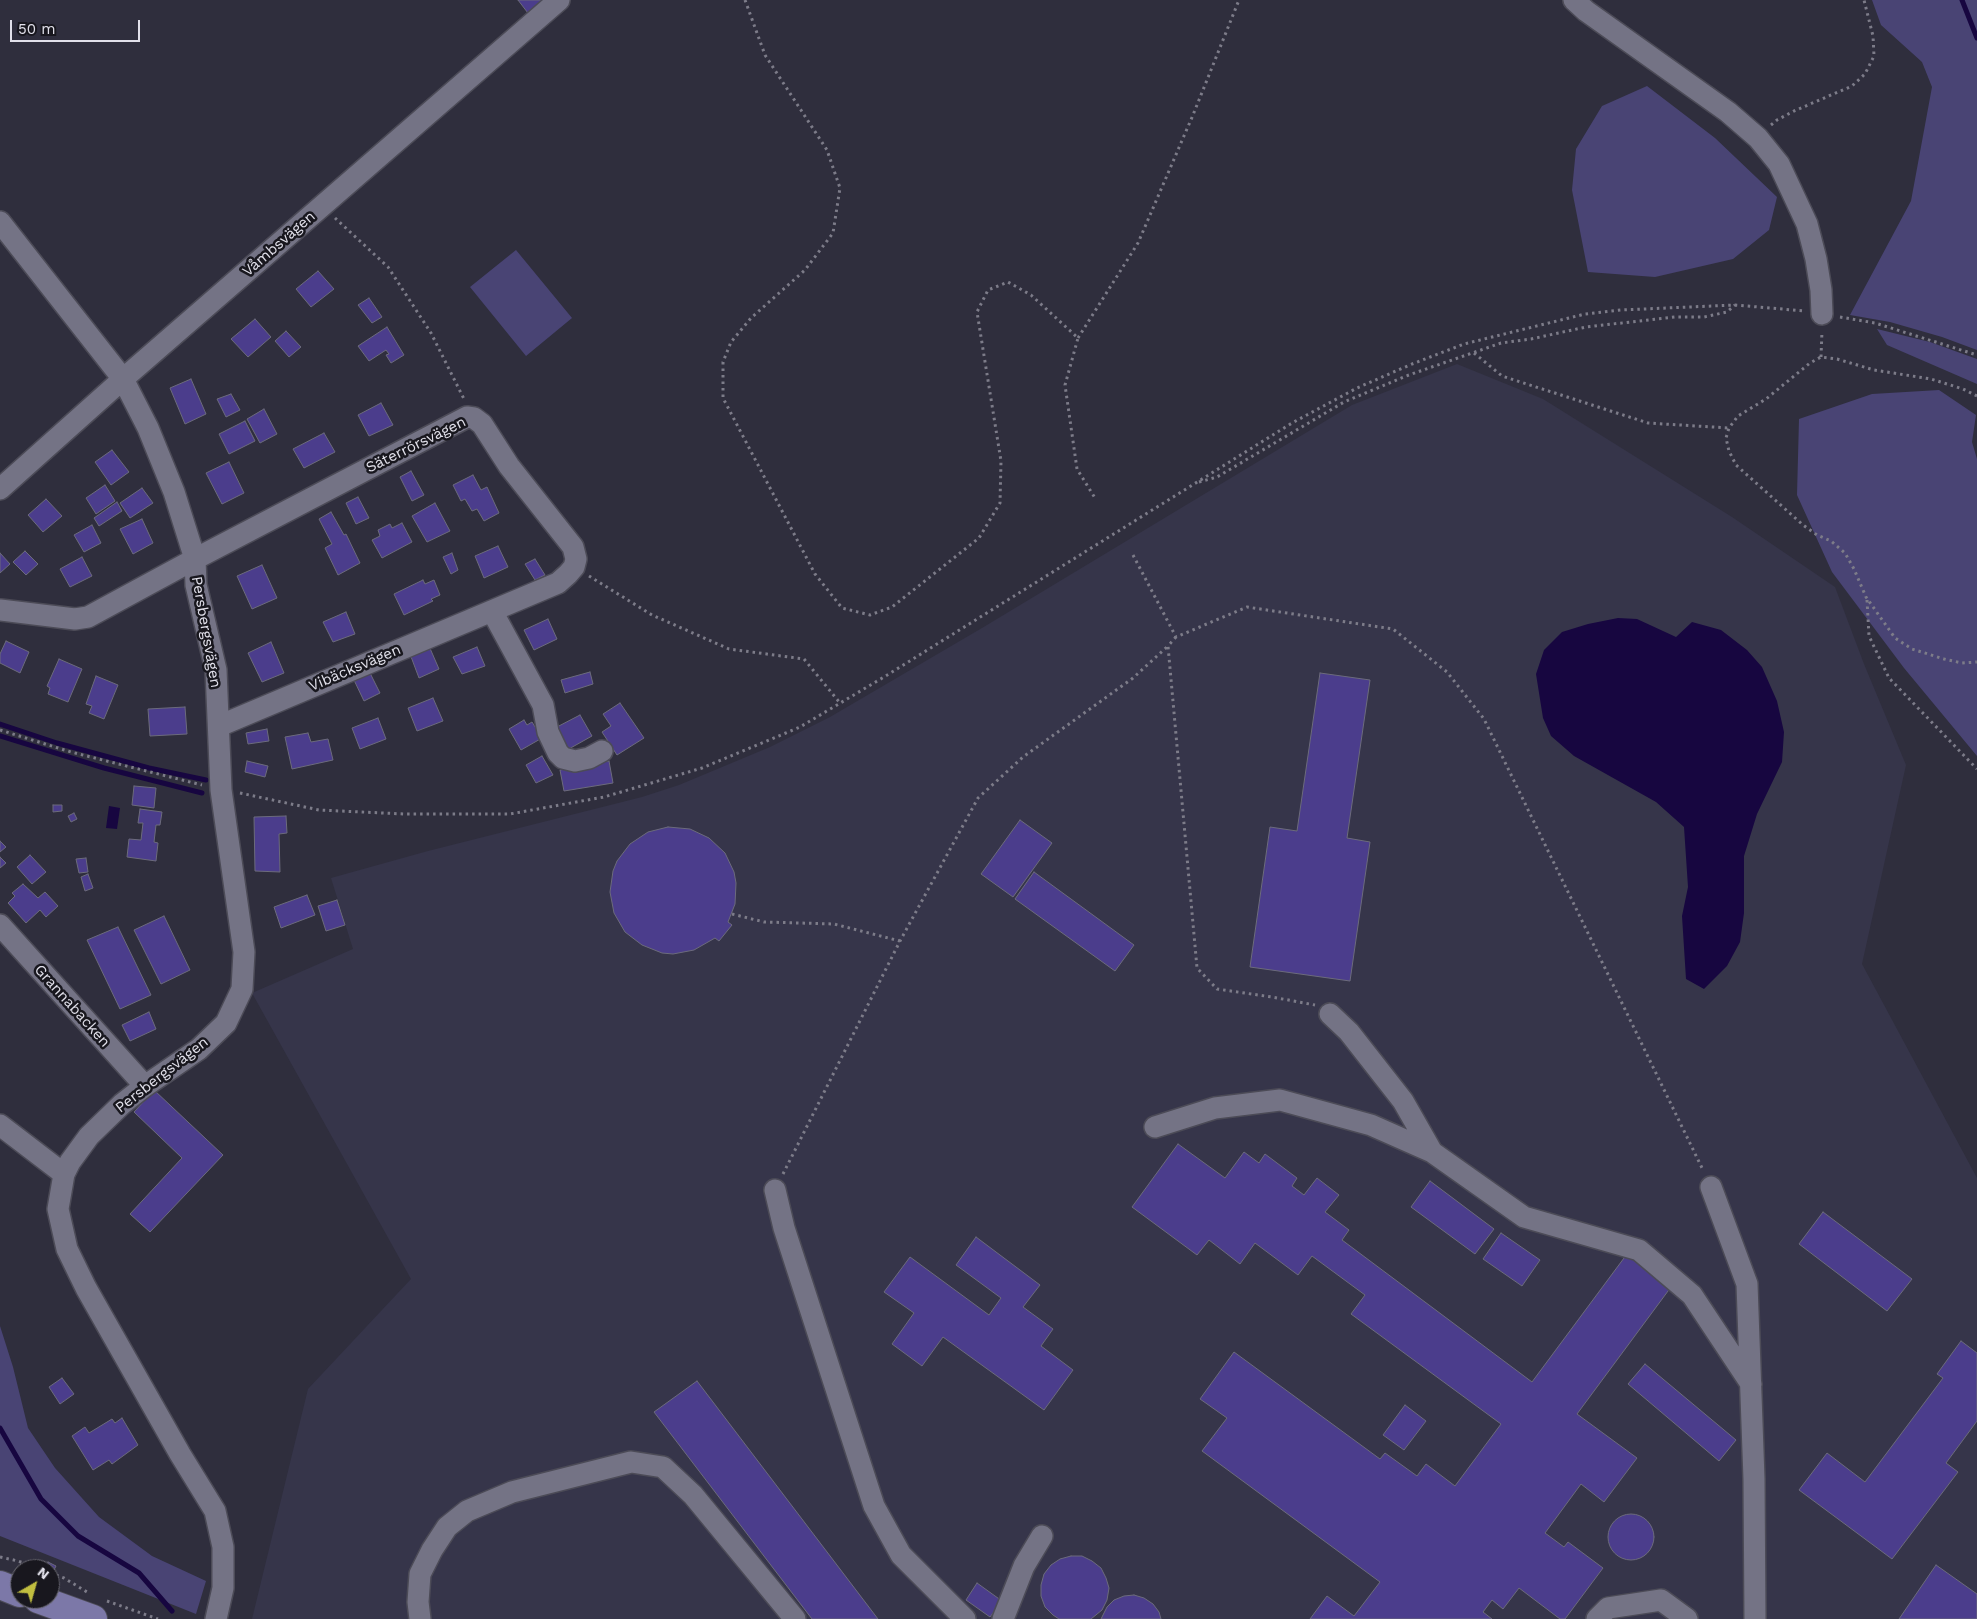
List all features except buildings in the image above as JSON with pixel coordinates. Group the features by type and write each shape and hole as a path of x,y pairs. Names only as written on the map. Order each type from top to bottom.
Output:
{"main road":[{"path":"60,1607 92,1619"}],"street":[{"name":"Våmbsvägen","path":"0,489 123,379 559,0"},
{"path":"1574,0 1586,11 1728,112 1758,138 1778,164 1807,224 1816,259 1821,290 1822,314"},
{"name":"Persbergsvägen","path":"0,222 123,379 148,428 174,492 195,559 196,585 216,670 222,790 244,952 242,989 226,1023 199,1049 122,1104 89,1136 70,1162 64,1174 58,1208 67,1249 86,1288 180,1454 215,1511 223,1547 223,1588 216,1619"},
{"name":"Säterrörsvägen","path":"0,610 74,619 88,617 467,417 474,418 482,424 509,466 572,547 576,559 574,567"},
{"name":"Vibäcksvägen","path":"219,726 558,583 574,567"},
{"path":"492,611 543,705 548,732 558,753 563,758 575,761 589,758 602,751"},
{"name":"Grannabacken","path":"0,925 145,1086"},
{"path":"1330,1014 1349,1032 1403,1101 1432,1152"},
{"path":"1156,1127 1215,1108 1280,1100 1371,1125 1432,1152 1524,1217 1639,1250 1692,1295 1751,1384"},
{"path":"0,1125 64,1174"},
{"path":"1711,1188 1747,1284 1754,1479 1754,1619"},
{"path":"775,1190 784,1228 874,1506 900,1555 965,1619"},
{"path":"420,1619 418,1602 420,1574 432,1550 447,1527 467,1511 512,1492 631,1462 663,1467 693,1495 795,1619"},
{"path":"1002,1619 1024,1566 1042,1536"},
{"path":"1597,1619 1608,1608 1661,1600 1687,1619"}],"path":[{"path":"745,0 765,56 827,150 840,188 833,233 805,270 751,318 732,342 723,362 723,398 815,574 842,608 870,615 892,607 979,538 1000,503 1001,461 977,312 988,290 1008,282 1031,296 1078,338"},
{"path":"1095,498 1076,470 1065,385 1078,338 1138,243 1193,115 1239,0"},
{"path":"1758,138 1777,120 1852,86 1865,74 1874,56 1873,36 1864,0"},
{"path":"322,206 388,267 431,334 474,418"},
{"path":"1193,484 1217,477 1344,402 1406,376 1473,352 1501,343 1531,339 1586,327 1675,317 1704,318 1727,312 1735,305"},
{"path":"0,730 71,752 222,790 319,810 404,814 510,814 604,796 702,768 800,727 1292,423 1357,388 1464,344 1530,326 1585,314 1621,310 1735,305 1799,309 1874,323 1977,355"},
{"path":"1821,357 1822,314"},
{"path":"1473,352 1502,376 1648,424 1729,428"},
{"path":"1977,396 1964,389 1931,380 1874,370 1837,359 1821,357 1810,363 1766,398 1738,416 1729,428 1726,438 1729,451 1736,466 1803,524 1817,535 1831,541 1845,553 1866,597 1895,638 1912,649 1962,663 1977,662"},
{"path":"1133,555 1176,637"},
{"path":"574,567 652,615 729,648 804,659 840,703"},
{"path":"1866,597 1870,636 1889,678 1977,769"},
{"path":"775,1190 900,941 978,798 1022,757 1133,678 1176,637 1247,607 1393,630 1447,672 1484,719 1711,1188"},
{"path":"1168,646 1198,968 1217,989 1272,996 1318,1006 1330,1014"},
{"path":"732,914 764,922 834,924 900,941"}],"shaded area":[{"path":"1872,0 1977,0 1977,350 1942,337 1890,322 1850,315 1911,201 1932,87 1922,62 1881,25"},
{"path":"1647,86 1715,138 1777,197 1769,230 1733,259 1655,277 1588,272 1572,190 1576,149 1602,106"},
{"path":"516,250 572,318 526,356 470,287"},
{"path":"1877,329 1930,342 1977,359 1977,384 1887,345"},
{"path":"1457,364 1543,399 1732,517 1835,587 1864,664 1906,765 1862,964 1977,1178 1977,1619 252,1619 308,1389 411,1279 252,993 353,949 331,878 428,851 642,797 679,785 770,747 830,717 982,628 1352,405"},
{"path":"1939,390 1976,415 1972,442 1977,459 1977,756 1904,668 1832,572 1797,495 1799,419 1872,394"},
{"path":"1618,618 1637,619 1676,637 1692,622 1721,630 1747,650 1762,667 1777,701 1784,732 1782,762 1757,814 1744,856 1744,913 1740,942 1727,966 1704,989 1686,979 1682,916 1688,887 1684,827 1656,802 1574,756 1551,736 1543,718 1536,674 1544,650 1562,632"},
{"path":"109,806 120,808 117,829 106,828"},
{"path":"0,1326 13,1367 28,1428 55,1468 99,1517 152,1556 206,1581 196,1614 60,1559 0,1536"}],"waterway":[{"path":"1962,0 1977,38"},
{"path":"0,724 57,743 149,768 206,780"},
{"path":"0,736 104,768 202,793"},
{"path":"0,1428 41,1499 78,1536 139,1573 172,1611"}]}
